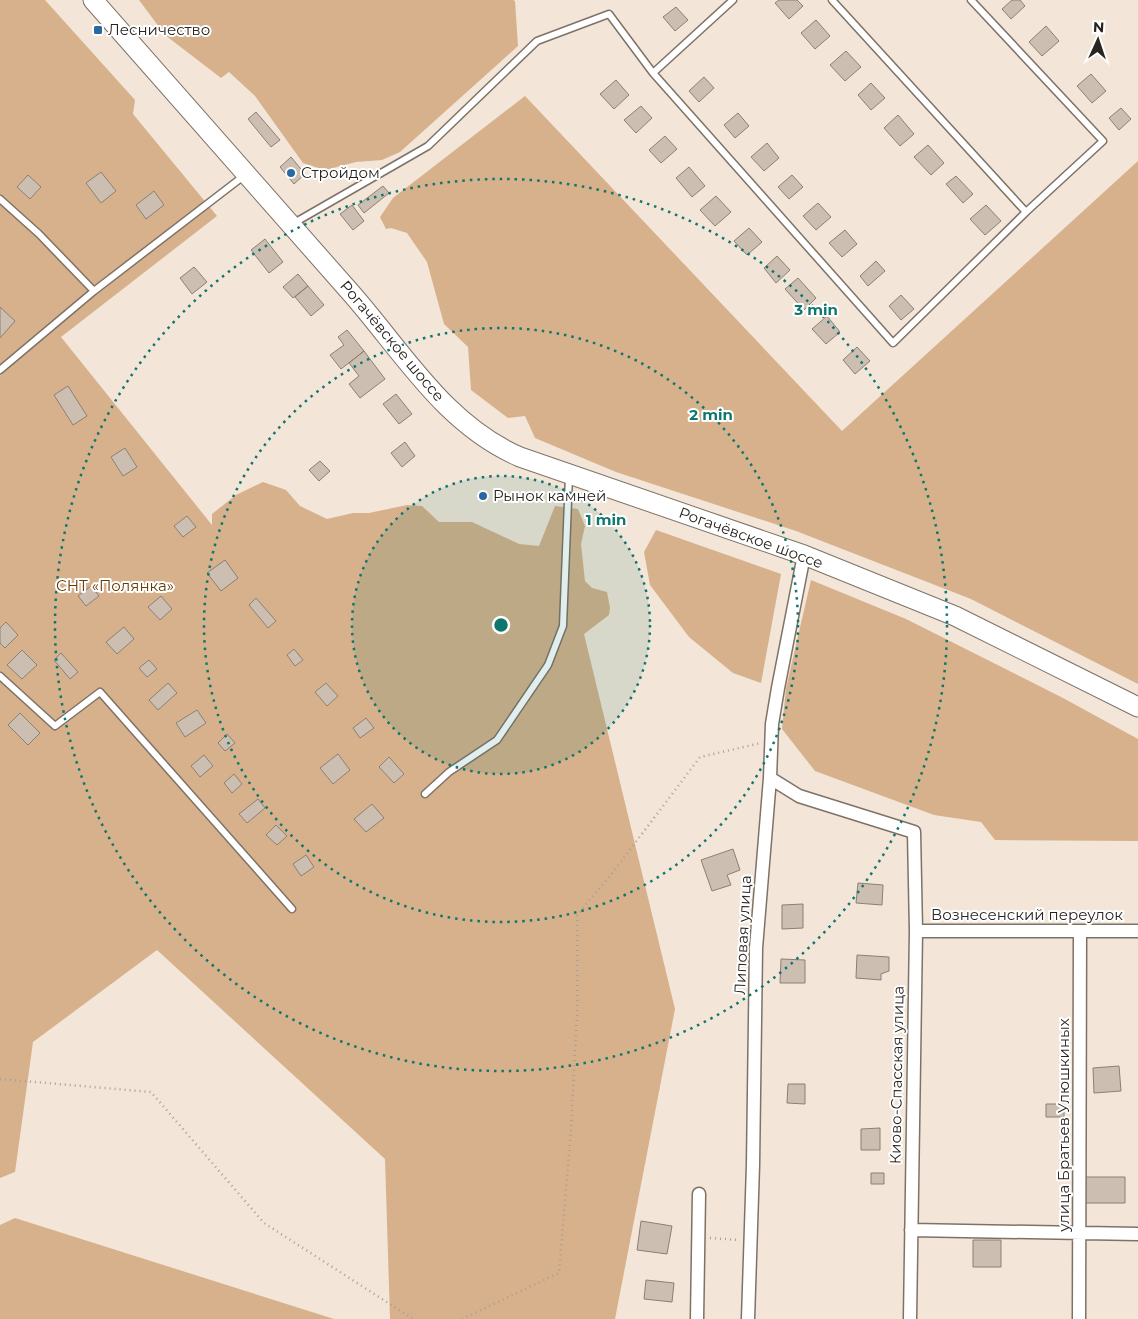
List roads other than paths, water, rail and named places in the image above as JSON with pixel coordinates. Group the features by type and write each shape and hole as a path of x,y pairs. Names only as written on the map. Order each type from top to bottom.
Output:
{"main road":[{"name":"Рогачёвское шоссе","path":"94,0 353,295 414,371 463,420 488,441 508,452 569,475 804,556 955,616 1138,707"}],"street":[{"name":"Липовая улица","path":"748,1319 756,948 772,740 778,688 804,556"},
{"name":"Киово-Спасская улица","path":"770,778 799,796 914,832 916,931 910,1319"},
{"name":"Вознесенский переулок","path":"916,931 1138,931"},
{"name":"улица Братьев Улюшкиных","path":"1079,1319 1080,931"},
{"path":"697,1319 699,1194"},
{"path":"911,1230 1138,1234"}],"lane":[{"path":"653,74 732,0"},
{"path":"832,0 1026,212"},
{"path":"290,225 428,146 536,42 610,14 653,74 893,343 1026,212 1103,141 970,0"},
{"path":"0,370 94,291 246,174"},
{"path":"0,199 39,234 94,291"},
{"path":"425,794 449,772 498,740 548,665 563,626 569,475"},
{"path":"0,676 55,726 100,692 292,909"}],"place":[{"name":"Лесничество","path":"98,30"},
{"name":"Стройдом","path":"291,173"},
{"name":"Рынок камней","path":"483,496"}],"park label":[{"name":"СНТ «Полянка»","path":"115,586"}]}
